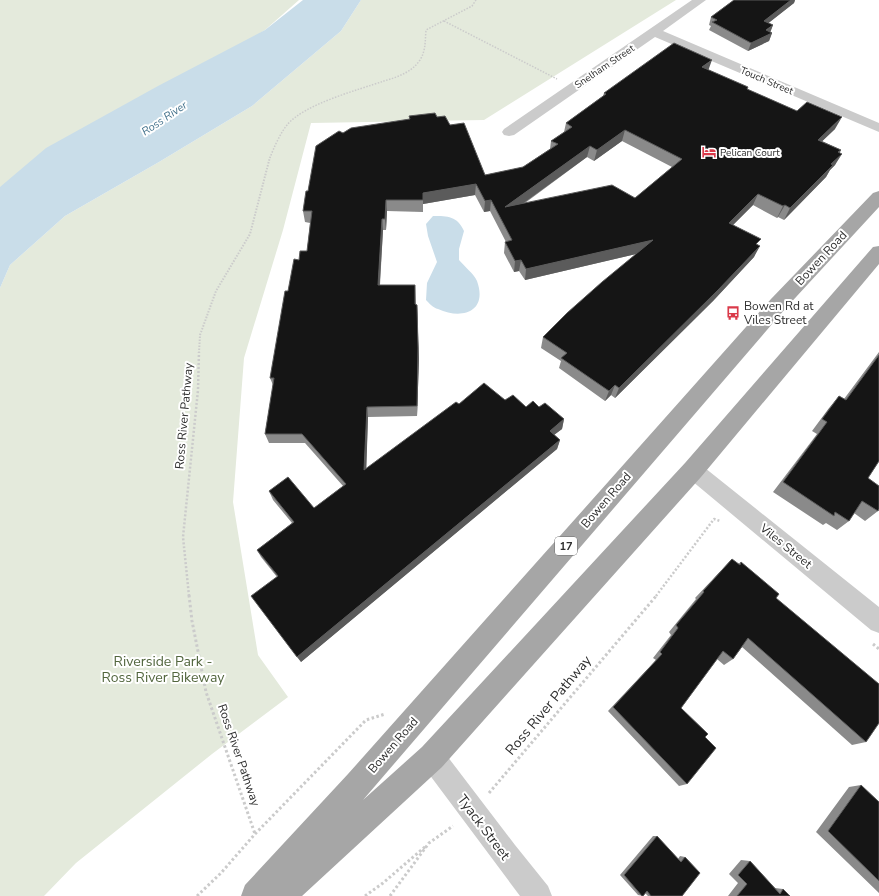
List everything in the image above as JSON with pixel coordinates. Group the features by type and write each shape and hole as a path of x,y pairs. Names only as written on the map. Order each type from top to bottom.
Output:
{"main road":[{"name":"Bowen Road","path":"256,896 358,784 778,304 879,197"},
{"path":"279,896 432,757 693,470 879,252"}],"street":[{"name":"Snelham Street","path":"509,132 700,0"},
{"name":"Touch Street","path":"654,32 879,128"},
{"name":"Viles Street","path":"693,470 879,622"},
{"name":"Tyack Street","path":"432,757 472,812 538,896"}],"path":[{"path":"444,21 472,6 476,0"},
{"path":"444,21 573,87"},
{"name":"Ross River Pathway","path":"255,834 206,692 192,621 183,537 198,390 200,335 216,291 250,234 270,156 287,125 307,110 332,99 400,76 412,69 420,60 424,50 426,30 444,21"},
{"name":"Ross River Pathway","path":"390,896 429,843 472,812 665,585 714,519"},
{"path":"197,896 221,873 255,834 366,720 387,713"},
{"path":"365,896 383,883 429,843"}],"green space":[{"path":"0,0 299,0 265,30 0,196"},
{"name":"Riverside Park - Ross River Bikeway","path":"361,0 676,0 484,120 311,123 283,230 244,358 233,502 258,655 288,697 212,754 76,863 44,896 0,896 0,288 10,265 65,216 252,106 341,31"}],"water":[{"name":"Ross River","path":"303,0 361,0 341,31 252,106 65,216 10,265 0,288 0,187 46,148 158,86 265,30"},
{"path":"433,216 452,218 458,222 464,231 459,249 459,260 476,278 479,292 479,300 471,311 456,314 447,312 434,308 426,300 427,283 437,262 428,236 426,224"}],"building":[{"path":"734,0 791,0 764,21 773,25 766,30 772,33 751,43 712,22 717,20 711,17"},
{"path":"674,43 712,60 702,67 748,87 747,89 797,111 807,102 842,117 818,140 841,150 838,152 842,154 790,208 758,194 729,223 761,239 756,244 760,246 619,388 615,385 609,391 561,358 567,353 543,337 602,282 653,240 526,269 521,260 515,261 505,242 512,240 491,200 485,201 476,184 423,193 423,200 386,200 385,219 382,219 378,285 415,285 418,348 417,406 367,407 364,470 456,402 459,404 484,383 505,400 513,395 526,407 533,401 539,407 545,403 564,419 550,431 560,440 297,657 251,596 278,576 257,550 294,522 269,491 288,477 314,508 346,484 302,434 265,434 274,378 270,378 285,291 288,291 294,259 299,260 300,251 307,251 312,211 303,211 316,146 339,131 343,133 351,128 410,119 409,116 435,113 437,117 445,116 450,125 464,123 485,175 523,167 558,144 551,141 572,127 566,123 606,94 604,93","holes":["625,130 682,159 635,198 612,185 505,207 590,146 597,150"]},
{"path":"879,355 879,461 868,478 879,486 879,509 878,511 862,501 849,521 835,512 834,516 783,482 827,422 822,419 839,396 846,400"},
{"path":"732,559 740,565 741,562 779,594 776,598 879,684 879,723 866,742 748,638 733,659 723,651 681,708 708,734 705,737 716,748 687,784 613,707 662,654 660,652 678,628 676,625 704,592 703,591"},
{"path":"861,785 879,802 879,881 828,831"},
{"path":"657,836 681,862 685,857 700,873 682,896 651,896 647,891 642,896 624,875"},
{"path":"750,861 780,894 783,889 790,896 737,896 747,884 738,875"}],"place":[{"name":"Pelican Court","path":"709,152"},
{"name":"Bowen Rd at Viles Street","path":"733,313"}]}
